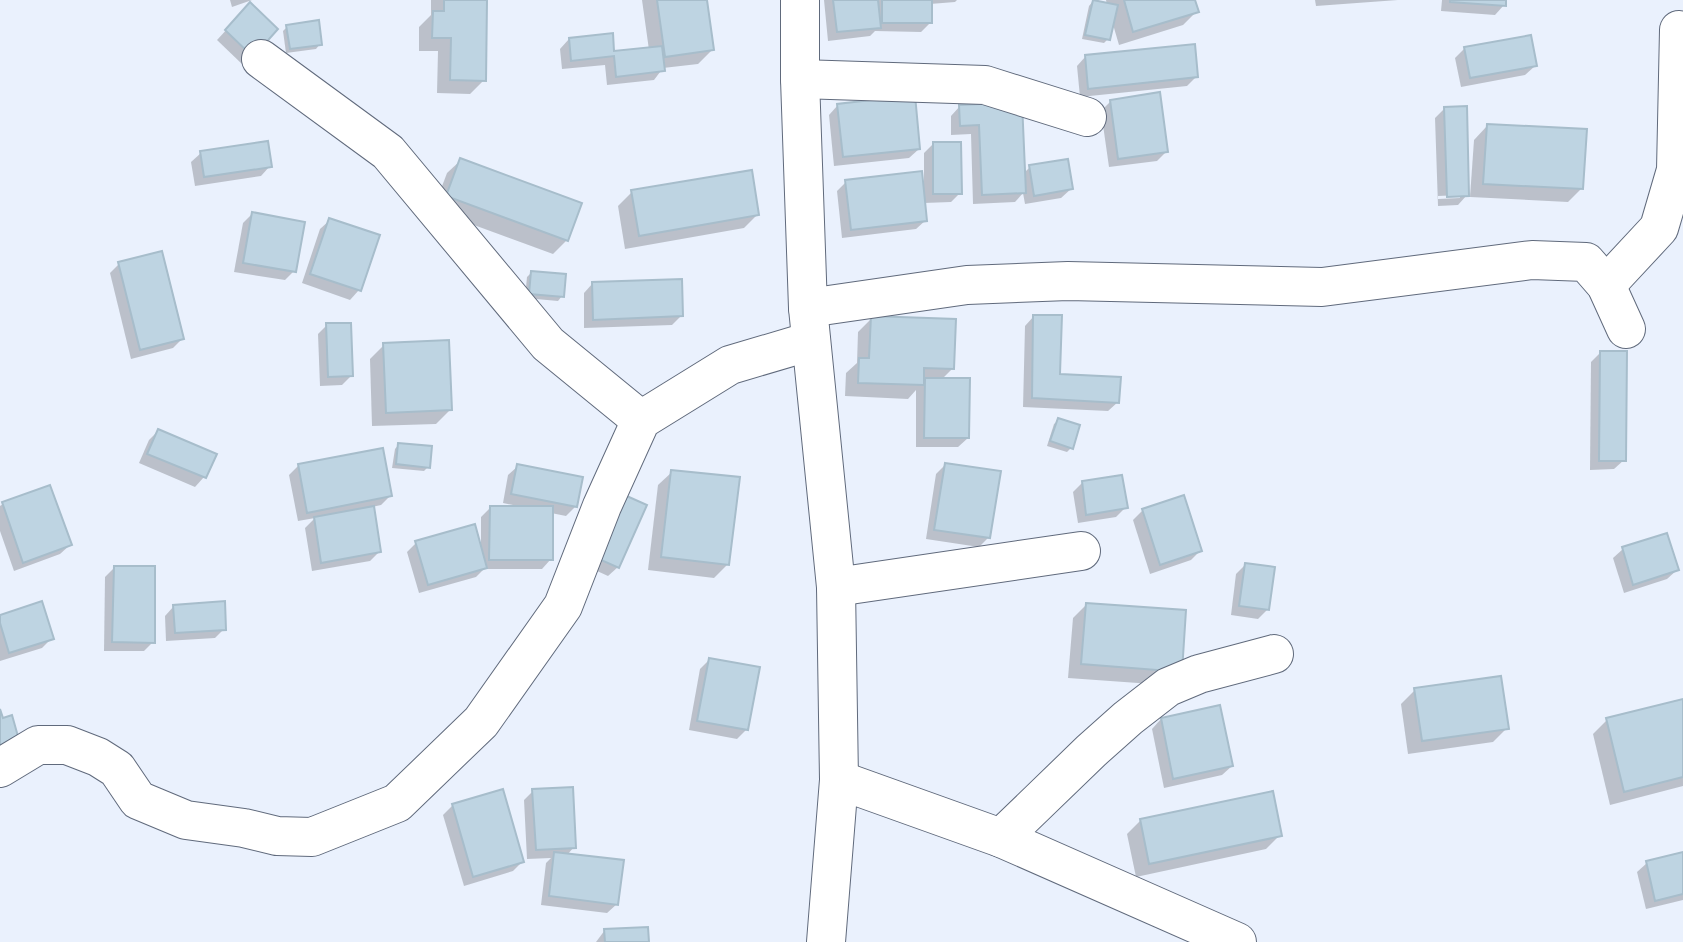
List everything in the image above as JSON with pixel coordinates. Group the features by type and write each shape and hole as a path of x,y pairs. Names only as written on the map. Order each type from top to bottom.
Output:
{"street":[{"path":"800,0 800,79 810,324 836,587 839,780 826,942"},
{"path":"1606,285 1659,228 1676,170 1679,30"},
{"path":"261,59 388,152 548,344 641,419"},
{"path":"800,79 985,85 1087,117"},
{"path":"0,768 38,745 66,745 98,757 117,769 138,800 186,820 244,828 277,836 312,837 397,803 481,722 563,606 602,506 641,419 730,365 810,324 967,285 1068,281 1322,287 1532,260 1586,262 1606,285 1626,329"},
{"path":"836,587 1081,551"},
{"path":"1000,838 1110,735 1168,687 1199,674 1274,654"},
{"path":"839,780 1000,838 1237,942"}],"building":[{"path":"444,0 487,0 486,81 450,80 451,38 432,38 433,11 444,11"},
{"path":"657,0 707,0 714,50 665,57"},
{"path":"833,0 878,0 881,28 837,32"},
{"path":"882,0 932,0 932,23 882,23"},
{"path":"1093,0 1118,5 1110,40 1085,35"},
{"path":"1124,0 1195,0 1199,12 1133,32"},
{"path":"1506,0 1506,6 1450,2"},
{"path":"250,2 278,29 253,57 225,30"},
{"path":"319,20 322,45 290,49 286,25"},
{"path":"613,33 614,51 662,46 665,71 616,77 614,56 571,61 569,38"},
{"path":"1531,35 1537,66 1470,78 1464,47"},
{"path":"1195,44 1198,77 1088,89 1085,55"},
{"path":"1160,92 1168,152 1118,159 1110,100"},
{"path":"915,95 920,149 843,157 837,104"},
{"path":"1022,102 1026,193 982,195 979,125 960,126 959,105"},
{"path":"1467,106 1469,196 1447,197 1444,107"},
{"path":"1487,124 1587,129 1583,189 1483,184"},
{"path":"268,141 272,167 204,177 200,151"},
{"path":"933,142 961,142 962,194 933,194"},
{"path":"460,158 582,203 568,241 446,196"},
{"path":"1068,159 1073,189 1034,196 1029,165"},
{"path":"752,170 759,215 639,236 631,190"},
{"path":"922,171 927,221 851,230 845,180"},
{"path":"252,212 305,222 296,272 243,263"},
{"path":"329,218 380,235 361,291 310,274"},
{"path":"162,251 184,339 140,350 118,262"},
{"path":"531,271 566,274 564,297 529,294"},
{"path":"682,279 683,316 593,320 592,282"},
{"path":"1033,315 1062,315 1060,374 1121,377 1119,403 1032,398"},
{"path":"871,316 956,319 954,369 924,368 924,385 858,383 859,358 869,358"},
{"path":"326,323 351,323 353,376 328,377"},
{"path":"449,340 452,410 386,413 383,343"},
{"path":"1600,351 1627,351 1626,461 1599,461"},
{"path":"925,378 970,378 969,438 924,438"},
{"path":"1058,418 1080,425 1073,449 1050,441"},
{"path":"158,429 217,454 206,478 147,454"},
{"path":"398,443 432,446 430,468 396,464"},
{"path":"383,448 392,496 307,513 298,464"},
{"path":"945,463 1001,471 990,538 934,530"},
{"path":"517,464 583,477 577,507 511,494"},
{"path":"671,470 740,477 729,565 661,557"},
{"path":"1122,475 1128,508 1086,515 1082,481"},
{"path":"50,485 72,545 23,563 2,502"},
{"path":"620,493 647,505 619,568 592,556"},
{"path":"1184,495 1202,551 1160,565 1142,509"},
{"path":"374,506 381,552 321,563 314,517"},
{"path":"490,506 553,506 553,560 489,560"},
{"path":"475,524 487,568 428,585 415,541"},
{"path":"1667,533 1679,570 1633,585 1622,547"},
{"path":"1245,563 1275,567 1269,610 1239,606"},
{"path":"114,566 155,566 155,643 112,642"},
{"path":"42,601 54,639 9,653 0,615"},
{"path":"225,601 226,630 175,633 173,605"},
{"path":"1086,603 1186,610 1182,672 1081,664"},
{"path":"709,658 760,667 748,730 697,721"},
{"path":"1501,676 1509,729 1422,741 1414,688"},
{"path":"1683,699 1683,777 1624,792 1606,718"},
{"path":"1220,705 1233,766 1173,779 1161,718"},
{"path":"0,709 3,718 12,715 19,740 0,746"},
{"path":"573,787 576,848 536,850 532,789"},
{"path":"503,789 524,862 473,877 452,804"},
{"path":"1273,791 1282,836 1149,864 1140,819"},
{"path":"554,852 624,860 618,905 549,896"},
{"path":"1683,852 1683,894 1655,901 1646,861"},
{"path":"648,927 649,942 605,942 604,929"}]}
